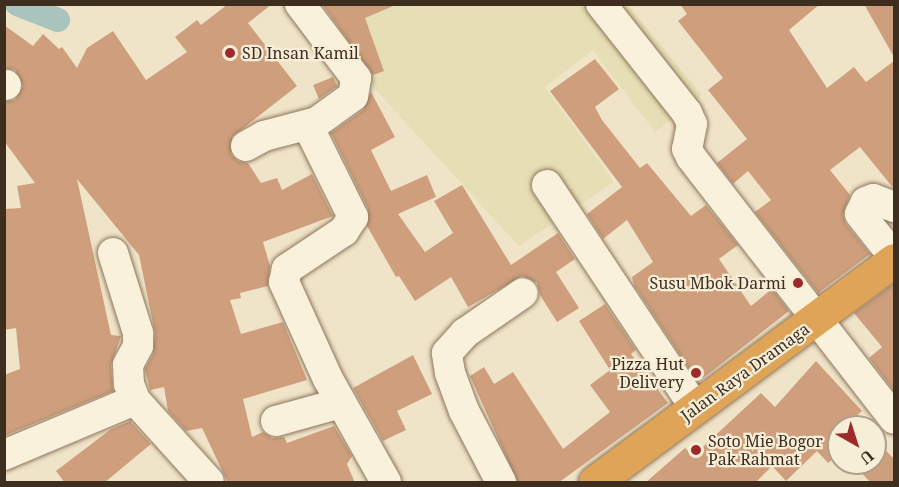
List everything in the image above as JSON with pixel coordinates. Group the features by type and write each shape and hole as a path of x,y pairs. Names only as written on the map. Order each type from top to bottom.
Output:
{"highway":[{"name":"Jalan Raya Dramaga","path":"595,483 819,318 894,259"}],"street":[{"path":"246,146 264,136 317,122 353,96 357,85 352,72 300,4"},
{"path":"601,4 687,113 692,124 687,149 696,164 819,318 894,419"},
{"path":"317,122 311,132 313,140 352,209 352,222 344,231 294,263 284,277 341,403 386,483"},
{"path":"547,185 695,408"},
{"path":"894,207 873,199 866,202 860,213 894,259"},
{"path":"113,253 138,333 138,346 128,364 129,384 135,400 209,483"},
{"path":"501,483 464,411 450,373 447,353 465,333 523,293"},
{"path":"4,455 135,400"},
{"path":"276,421 341,403"}],"shaded area":[{"path":"341,5 628,5 702,95 655,132 593,50 545,87 614,182 519,246 374,88"}],"building":[{"path":"228,4 272,4 248,23 297,86 232,137 231,154 238,161 248,163 261,183 277,178 282,190 312,174 333,216 263,242 270,266 268,286 240,293 241,298 230,300 241,334 283,322 307,380 243,399 252,437 263,432 272,438 284,437 287,443 334,426 352,456 347,464 355,483 228,483 202,428 186,431 168,411 164,387 150,390 145,369 153,354 155,333 139,255 77,179 111,335 121,336 111,365 113,391 4,436 4,375 20,369 16,328 4,330 4,209 21,208 17,186 35,183 4,141 4,102 15,100 23,86 15,70 4,68 4,25 33,46 43,34 59,49 62,47 77,68 87,48 113,31 146,80 187,52 175,37 197,20 201,25"},
{"path":"322,4 398,4 365,18 384,71 373,75"},
{"path":"680,4 820,4 789,30 827,88 854,67 866,82 894,61 894,189 860,147 830,170 850,195 843,215 846,224 870,254 818,293 755,212 771,200 748,171 733,184 717,163 747,139 708,90 723,78 678,21 687,14"},
{"path":"864,4 894,4 894,57"},
{"path":"595,59 619,89 595,107 602,120 640,168 647,163 691,216 706,205 738,245 719,259 751,306 772,289 789,311 698,382 634,285 632,277 653,262 627,220 603,239 587,214 622,187 550,91"},
{"path":"333,77 337,86 319,99 313,85"},
{"path":"371,92 395,137 371,150 391,191 427,175 436,197 398,214 425,252 453,233 434,201 462,185 511,265 558,233 575,259 556,272 579,308 557,322 540,295 537,283 522,276 468,307 451,277 415,301 399,276 396,277 367,226 368,209 331,133 363,110"},
{"path":"894,283 894,391 869,358 882,347 854,313"},
{"path":"605,304 636,350 631,354 668,403 558,483 518,483 470,376 484,367 494,384 513,372 563,449 610,412 590,385 610,370 579,321"},
{"path":"413,355 432,394 397,411 406,430 383,441 353,388"},
{"path":"816,361 862,411 857,415 827,415 827,462 817,451 786,481 772,466 755,483 645,483 685,448 693,456 761,393 775,407"},
{"path":"130,421 151,444 104,483 65,483 56,471 111,429"},
{"path":"887,452 894,459 894,483 871,483 863,475 887,475"}],"waterway":[{"path":"17,4 58,20"}],"place":[{"name":"SD Insan Kamil","path":"230,53"},
{"name":"Susu Mbok Darmi","path":"798,283"},
{"name":"Pizza Hut Delivery","path":"696,373"},
{"name":"Soto Mie Bogor Pak Rahmat","path":"696,450"}]}
